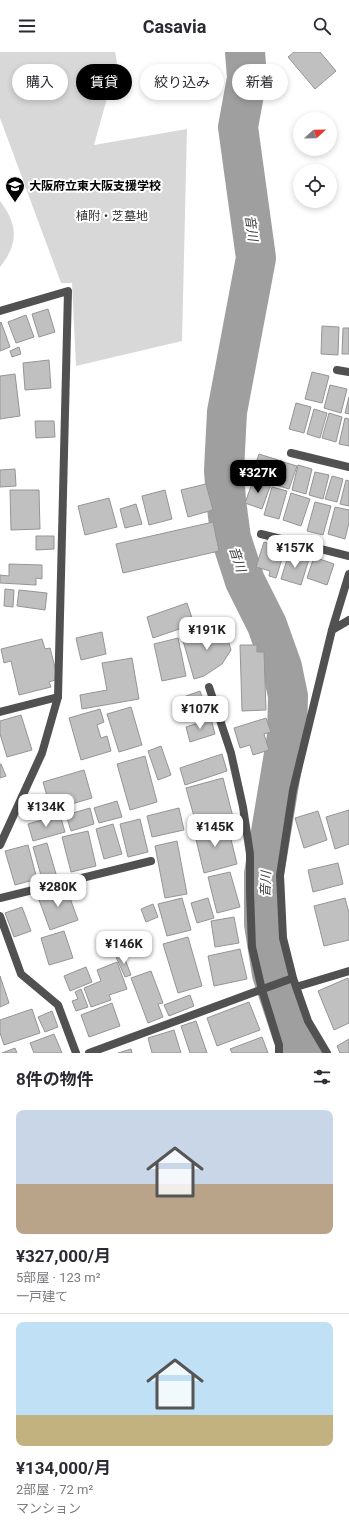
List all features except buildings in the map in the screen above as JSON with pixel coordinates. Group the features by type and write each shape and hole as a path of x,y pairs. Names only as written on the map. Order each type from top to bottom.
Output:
{"street":[{"path":"0,311 68,291 58,698 42,753 0,845"},
{"path":"337,370 349,372"},
{"path":"291,453 349,467"},
{"path":"261,534 349,556"},
{"path":"327,1053 308,1020 296,988 289,980 283,938 280,875 293,790 332,630 349,574"},
{"path":"332,630 349,620"},
{"path":"209,687 232,753 243,807 250,854 252,948 279,1045 279,1053"},
{"path":"0,712 58,698"},
{"path":"0,898 151,861"},
{"path":"0,916 21,974 58,1005 76,1053"},
{"path":"296,988 349,971"},
{"path":"89,1053 289,980"}],"green space":[{"name":"植附・芝墓地","path":"0,52 115,52 116,64 76,64 76,100 106,100 94,145 187,129 182,341 76,366 72,283 61,283 0,118"},
{"path":"0,201 10,218 14,234 11,250 0,267"}],"waterway":[{"name":"音川","path":"245,52 247,78 238,127 256,258 227,412 224,470 231,538 245,581 267,625 282,667 288,696 287,736 264,874 264,924 272,974 292,1034 306,1053"}],"place":[{"name":"大阪府立東大阪支援学校","path":"15,203"}]}
